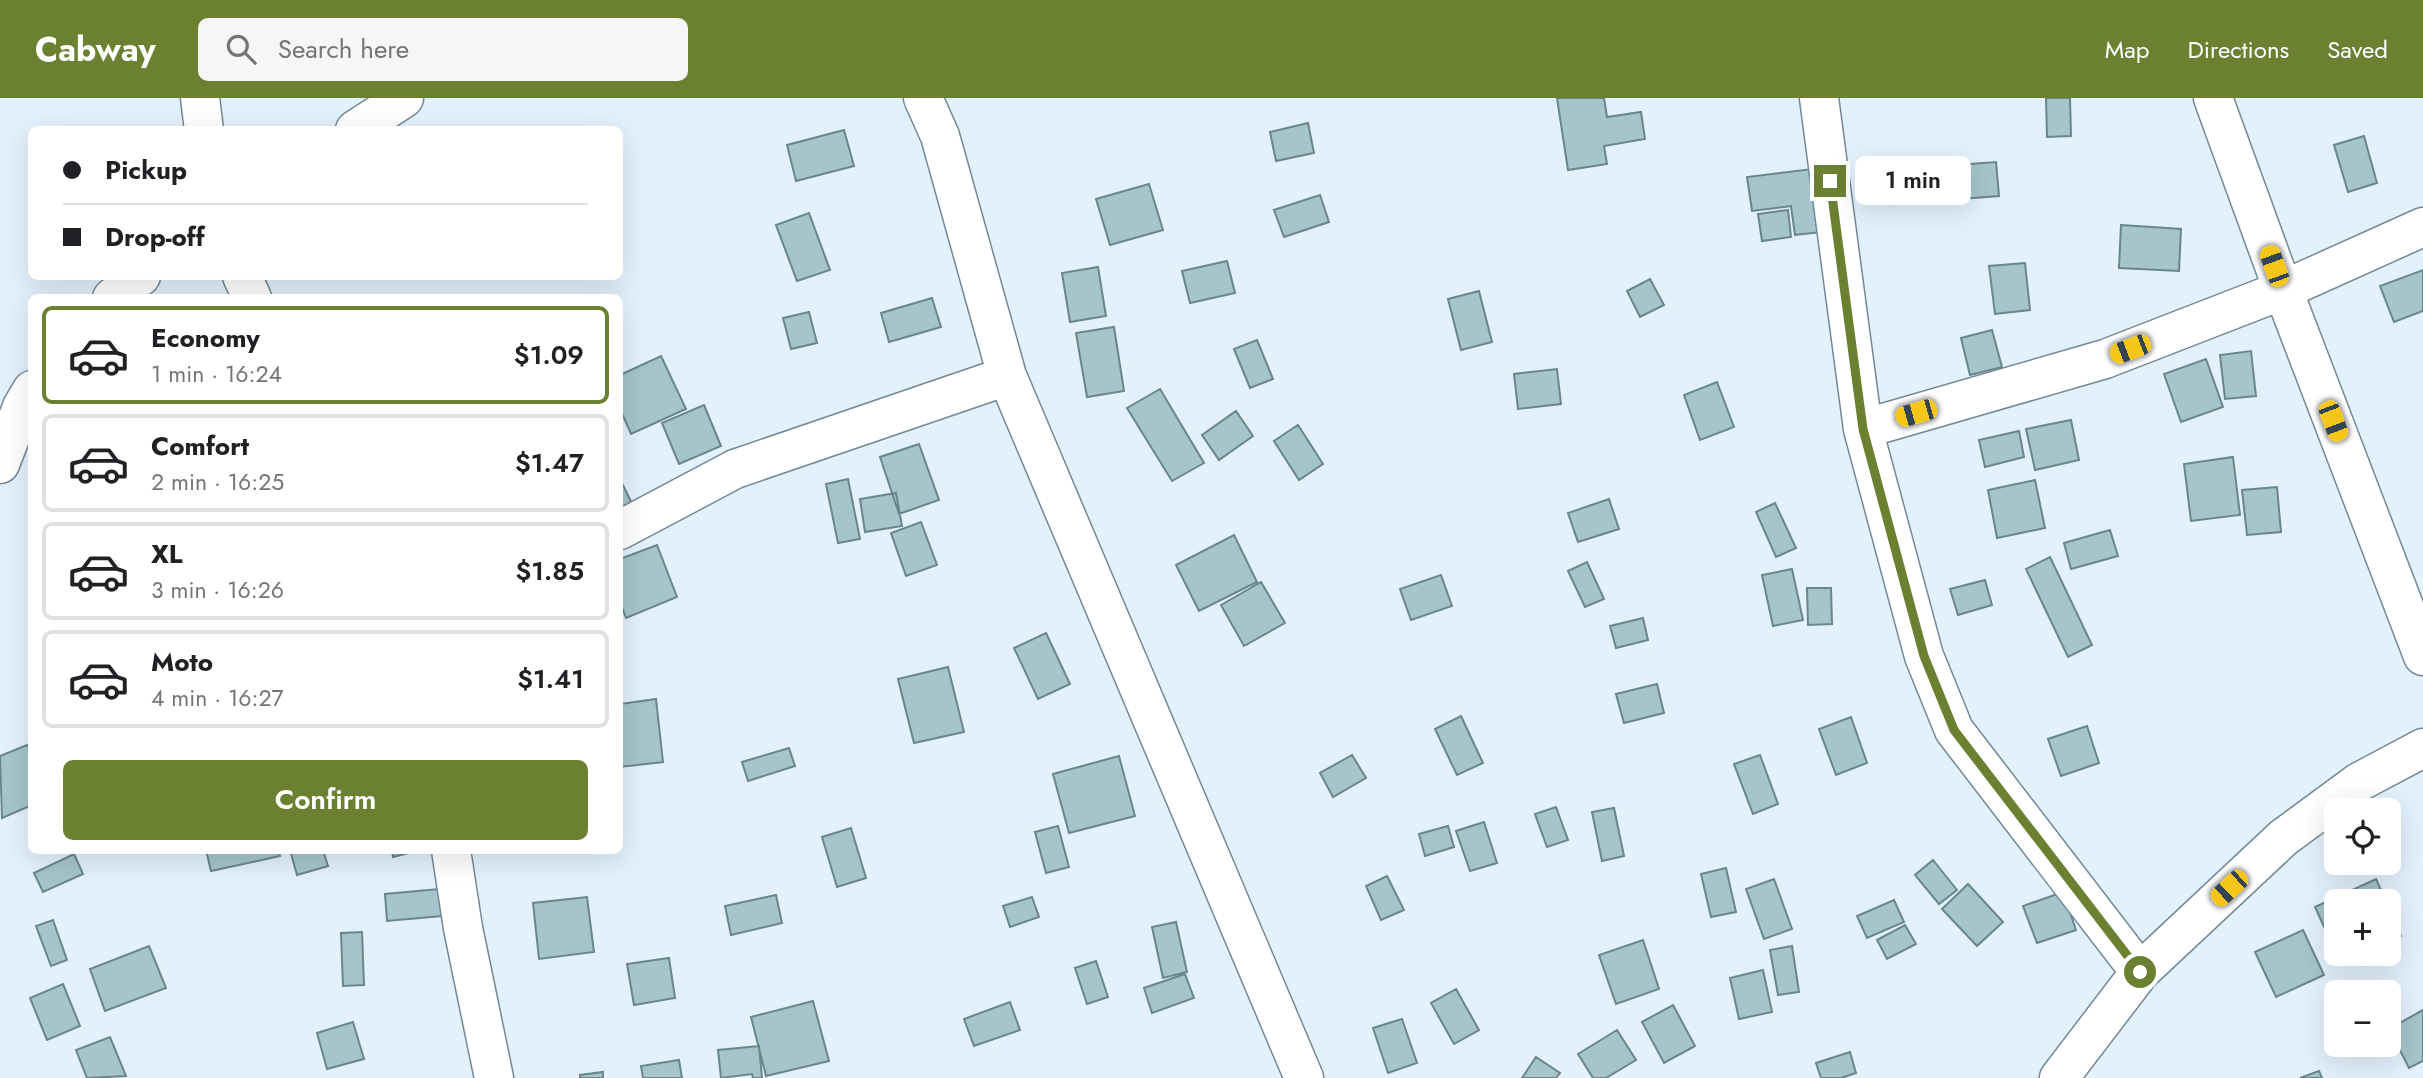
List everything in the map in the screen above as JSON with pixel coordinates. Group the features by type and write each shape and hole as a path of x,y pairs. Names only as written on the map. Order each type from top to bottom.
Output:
{"street":[{"path":"200,98 204,126"},
{"path":"361,126 404,98"},
{"path":"923,98 940,136 1007,376 1304,1078"},
{"path":"1819,98 1863,429 1924,656 1954,730 2140,972"},
{"path":"2213,98 2283,290 2423,656"},
{"path":"1863,429 2105,359 2283,290 2423,226"},
{"path":"117,294 136,280"},
{"path":"623,528 735,469 1007,376"},
{"path":"0,464 28,397"},
{"path":"2059,1078 2140,972 2283,838 2359,782 2423,748"},
{"path":"452,854 463,928 494,1078"}],"building":[{"path":"1557,98 1604,98 1607,117 1641,112 1645,139 1604,146 1607,164 1568,170"},
{"path":"2046,98 2070,98 2071,136 2047,137"},
{"path":"1308,123 1314,153 1276,161 1270,132"},
{"path":"844,130 854,166 796,181 787,145"},
{"path":"2364,136 2377,183 2348,192 2334,145"},
{"path":"1934,162 1940,195 1894,204 1889,171"},
{"path":"1996,162 1999,196 1961,199 1957,165"},
{"path":"1812,169 1821,232 1795,235 1791,206 1752,211 1747,177"},
{"path":"1149,184 1163,230 1110,245 1096,199"},
{"path":"1320,195 1329,222 1284,237 1274,210"},
{"path":"1788,210 1791,237 1762,241 1758,214"},
{"path":"809,213 830,270 797,281 776,225"},
{"path":"2121,225 2181,229 2179,271 2119,268"},
{"path":"1227,261 1235,293 1190,303 1182,271"},
{"path":"2025,263 2030,310 1995,314 1989,266"},
{"path":"1098,267 1106,316 1070,322 1062,273"},
{"path":"2423,270 2423,311 2394,322 2380,286"},
{"path":"1650,279 1664,305 1640,317 1627,291"},
{"path":"1479,291 1492,342 1461,350 1448,299"},
{"path":"932,298 941,327 889,342 881,313"},
{"path":"809,312 817,343 791,349 783,318"},
{"path":"1114,327 1124,391 1087,397 1076,333"},
{"path":"1992,330 2002,367 1970,375 1961,338"},
{"path":"1257,340 1273,379 1250,388 1234,349"},
{"path":"2251,351 2256,396 2225,399 2220,355"},
{"path":"661,356 686,409 631,434 623,416 623,374"},
{"path":"2206,359 2223,407 2181,422 2164,374"},
{"path":"1557,369 1561,404 1518,409 1514,374"},
{"path":"1717,382 1734,427 1700,440 1684,395"},
{"path":"1160,389 1204,463 1172,481 1127,408"},
{"path":"704,405 721,446 679,464 662,423"},
{"path":"1236,411 1253,436 1219,460 1202,435"},
{"path":"2071,420 2079,460 2035,470 2026,429"},
{"path":"1298,425 1323,464 1299,480 1274,441"},
{"path":"2019,431 2024,457 1985,467 1979,440"},
{"path":"919,444 939,500 899,514 880,457"},
{"path":"2233,457 2240,515 2191,521 2184,464"},
{"path":"848,479 860,539 838,543 826,484"},
{"path":"2035,480 2045,528 1997,538 1988,490"},
{"path":"623,485 638,516 623,524"},
{"path":"2277,487 2281,532 2247,535 2242,490"},
{"path":"896,493 902,526 865,532 860,499"},
{"path":"1609,499 1619,529 1578,542 1568,513"},
{"path":"1775,503 1796,548 1776,557 1756,512"},
{"path":"921,522 937,565 906,576 891,533"},
{"path":"2110,530 2118,556 2071,569 2064,543"},
{"path":"1234,535 1257,582 1199,611 1176,565"},
{"path":"657,545 677,597 626,618 623,610 623,558"},
{"path":"2050,557 2092,645 2068,657 2026,569"},
{"path":"1587,562 1604,599 1585,607 1568,571"},
{"path":"1792,569 1803,620 1773,626 1762,575"},
{"path":"1441,575 1452,606 1411,620 1400,589"},
{"path":"1985,580 1992,605 1958,615 1950,589"},
{"path":"1261,582 1285,623 1244,646 1221,605"},
{"path":"1807,588 1831,588 1832,624 1808,625"},
{"path":"1643,618 1648,640 1616,648 1610,626"},
{"path":"1046,633 1070,684 1038,699 1014,648"},
{"path":"948,667 964,732 914,743 898,679"},
{"path":"1657,684 1664,713 1624,723 1616,694"},
{"path":"656,699 663,762 623,767 623,704"},
{"path":"1461,716 1483,763 1457,775 1435,729"},
{"path":"1851,717 1867,763 1836,775 1819,729"},
{"path":"2087,726 2099,763 2061,776 2048,739"},
{"path":"28,747 28,807 2,818 0,756"},
{"path":"789,748 795,766 748,781 742,762"},
{"path":"1352,755 1366,778 1333,797 1320,773"},
{"path":"1760,755 1778,804 1753,814 1734,764"},
{"path":"1119,756 1135,816 1069,833 1053,774"},
{"path":"1556,807 1568,840 1547,847 1535,814"},
{"path":"1614,808 1624,856 1602,861 1592,812"},
{"path":"1484,822 1497,863 1470,871 1456,831"},
{"path":"1058,826 1069,867 1046,873 1035,832"},
{"path":"1448,826 1454,847 1425,856 1419,834"},
{"path":"851,828 866,878 837,887 822,837"},
{"path":"74,854 83,874 43,892 34,873"},
{"path":"207,854 280,854 280,856 211,871"},
{"path":"291,854 324,854 328,866 297,875"},
{"path":"1933,860 1957,890 1939,904 1915,875"},
{"path":"1726,868 1736,912 1711,917 1701,874"},
{"path":"1387,876 1404,910 1381,920 1366,886"},
{"path":"1774,879 1792,929 1764,939 1746,889"},
{"path":"2376,879 2381,889 2354,889"},
{"path":"1968,884 2003,922 1977,946 1942,909"},
{"path":"439,889 442,916 387,921 385,894"},
{"path":"2063,892 2076,930 2037,943 2023,906"},
{"path":"776,895 782,923 731,935 725,906"},
{"path":"587,897 594,952 539,959 533,903"},
{"path":"1032,897 1039,917 1010,927 1003,906"},
{"path":"1894,900 1904,922 1867,938 1857,916"},
{"path":"2324,903 2324,927 2315,907"},
{"path":"53,920 67,960 51,966 36,926"},
{"path":"1176,922 1187,972 1163,978 1152,927"},
{"path":"1905,925 1916,944 1887,959 1877,940"},
{"path":"2303,930 2324,975 2276,997 2255,952"},
{"path":"362,932 364,985 343,986 341,933"},
{"path":"1643,940 1659,989 1616,1004 1599,955"},
{"path":"149,946 166,988 105,1011 90,969"},
{"path":"1792,946 1799,992 1778,995 1770,950"},
{"path":"669,958 675,998 634,1005 627,964"},
{"path":"1096,961 1108,997 1087,1004 1075,968"},
{"path":"1763,970 1772,1012 1739,1019 1730,978"},
{"path":"1185,974 1194,998 1152,1013 1144,988"},
{"path":"63,984 80,1026 47,1040 30,998"},
{"path":"1456,989 1479,1030 1454,1044 1431,1003"},
{"path":"813,1001 829,1061 766,1076 751,1017"},
{"path":"1010,1002 1020,1030 974,1046 964,1019"},
{"path":"1673,1005 1695,1046 1664,1063 1642,1022"},
{"path":"2423,1010 2423,1061 2409,1068 2401,1052 2401,1022"},
{"path":"1402,1019 1417,1063 1388,1073 1373,1028"},
{"path":"353,1022 364,1059 327,1069 317,1033"},
{"path":"1617,1030 1636,1060 1606,1078 1593,1078 1578,1054"},
{"path":"110,1037 126,1076 87,1078 76,1050"},
{"path":"759,1046 762,1078 753,1078 752,1074 721,1078 718,1050"},
{"path":"1850,1052 1856,1073 1841,1078 1821,1078 1816,1063"},
{"path":"1536,1057 1560,1073 1556,1078 1522,1078"},
{"path":"679,1060 682,1078 643,1078 641,1066"},
{"path":"2319,1071 2322,1078 2300,1078"},
{"path":"603,1072 603,1078 580,1078 580,1075"}],"route":[{"path":"1830,181 1863,429 1924,656 1954,730 2140,972"}]}
